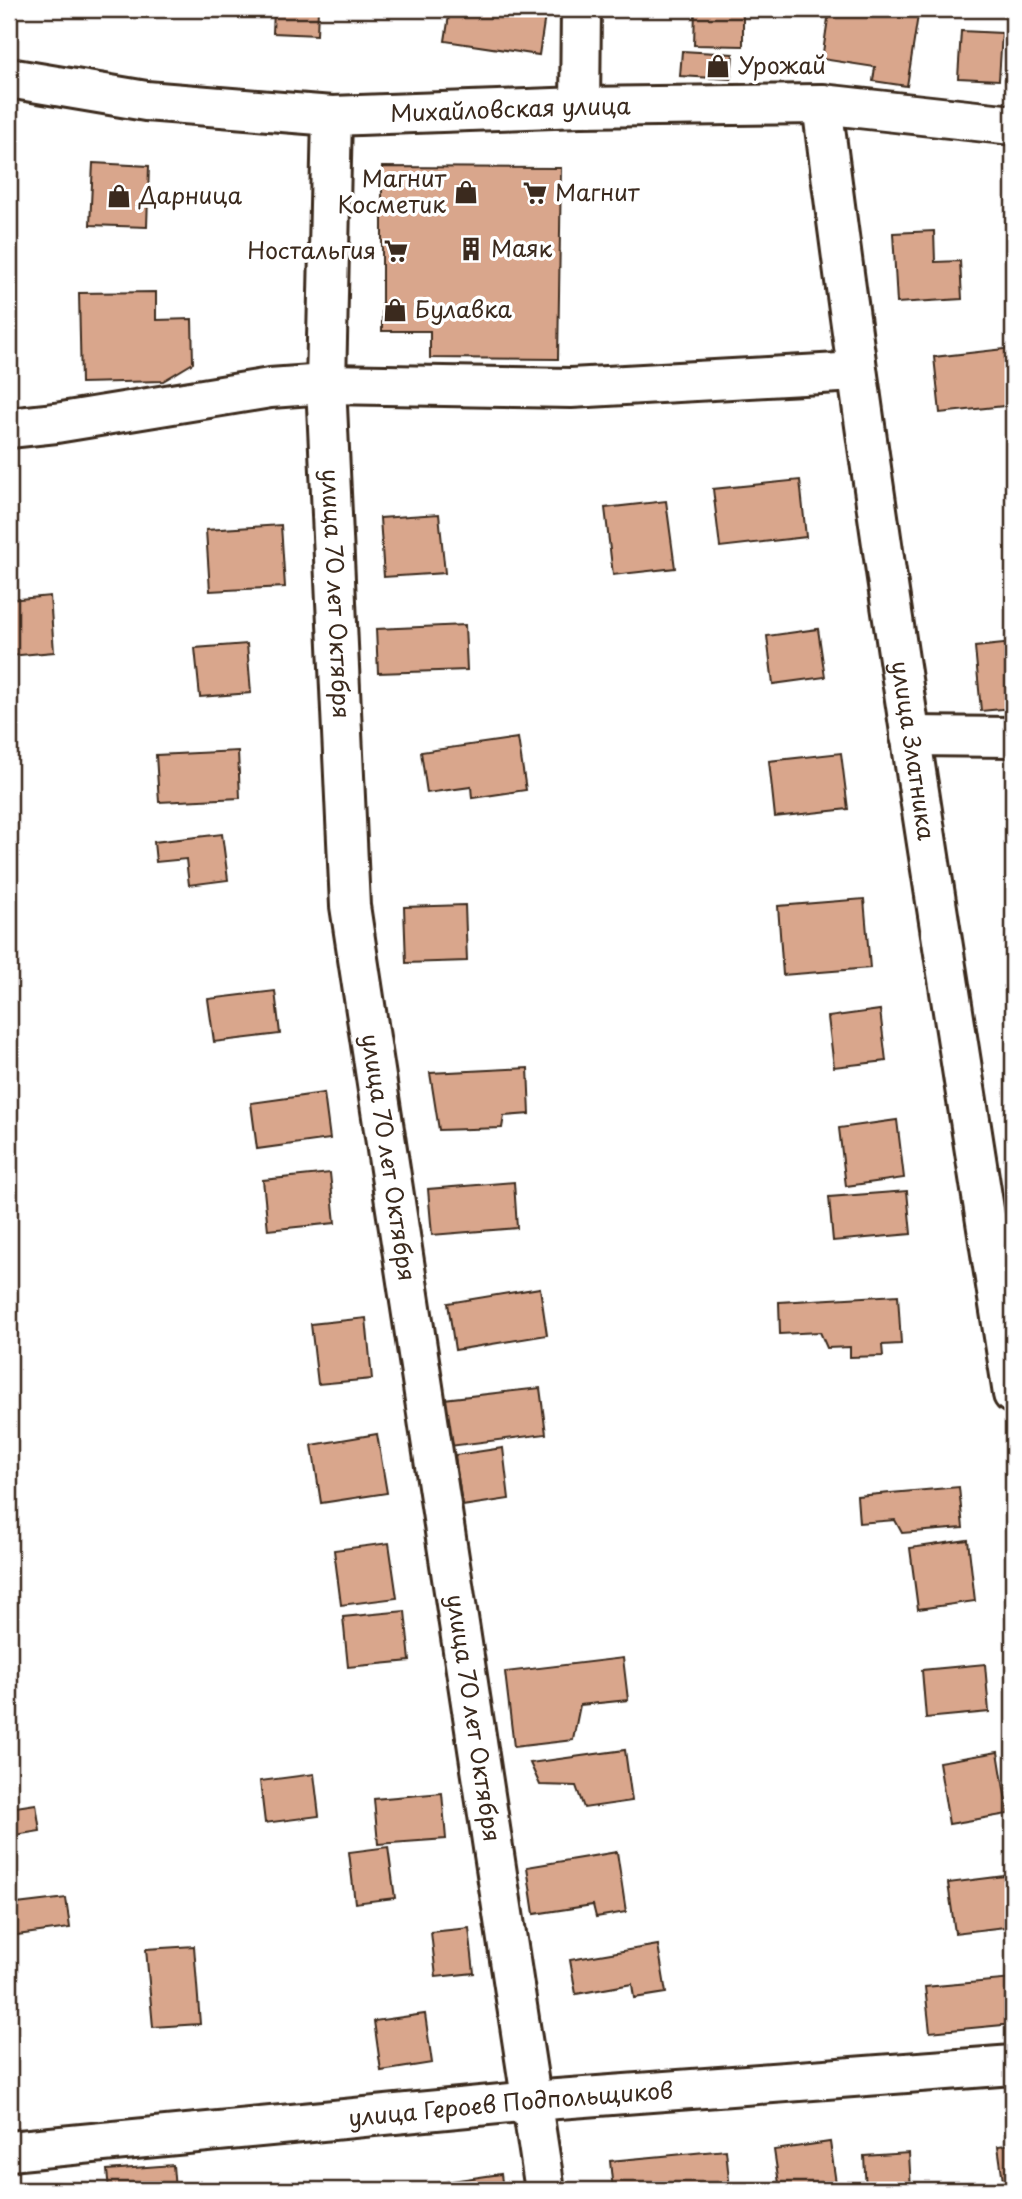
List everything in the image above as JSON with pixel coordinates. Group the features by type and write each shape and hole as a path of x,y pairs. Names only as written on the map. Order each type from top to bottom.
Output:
{"street":[{"path":"580,107 581,9"},
{"name":"Михайловская улица","path":"9,78 146,102 332,116 580,107 822,104 1013,125"},
{"name":"улица Златника","path":"822,104 857,372 910,736 1013,1394"},
{"name":"улица 70 лет Октября","path":"332,116 326,384 350,906 545,2190"},
{"path":"9,428 56,423 270,388 326,384 571,388 857,372"},
{"path":"910,736 1013,737"},
{"name":"улица Героев Подпольщиков","path":"9,2151 531,2101 1013,2065"}],"building":[{"path":"274,9 318,9 317,35 273,33"},
{"path":"450,9 546,9 539,55 445,41"},
{"path":"695,9 743,9 743,46 694,45"},
{"path":"816,9 919,9 907,86 873,81 875,67 822,59 829,12"},
{"path":"961,31 1002,33 999,80 958,78"},
{"path":"682,51 733,54 731,79 680,76"},
{"path":"93,163 149,166 147,227 90,225"},
{"name":"Маяк","path":"382,167 561,168 558,359 430,358 430,331 382,331"},
{"path":"934,231 935,262 960,261 962,299 897,303 893,233"},
{"path":"156,292 156,320 192,319 193,363 163,381 81,383 79,293"},
{"path":"1013,348 1013,405 940,413 934,357"},
{"path":"800,480 806,537 720,547 713,489"},
{"path":"666,501 675,568 613,575 605,508"},
{"path":"439,514 445,573 384,577 380,518"},
{"path":"281,525 285,587 210,591 206,530"},
{"path":"50,596 54,652 9,656 9,600"},
{"path":"465,625 467,670 378,673 376,629"},
{"path":"818,629 825,677 773,684 767,636"},
{"path":"1013,643 1013,708 981,711 975,647"},
{"path":"247,644 251,693 200,697 195,648"},
{"path":"518,738 526,790 472,798 471,787 427,793 421,752"},
{"path":"238,751 240,798 159,802 156,755"},
{"path":"841,753 848,809 775,817 769,761"},
{"path":"222,834 228,880 189,885 186,859 156,862 154,842"},
{"path":"864,899 870,968 783,975 778,906"},
{"path":"465,905 467,961 406,963 404,907"},
{"path":"275,991 280,1034 214,1042 208,999"},
{"path":"880,1010 886,1061 834,1067 828,1017"},
{"path":"528,1068 530,1114 504,1116 502,1128 439,1130 430,1073"},
{"path":"324,1093 330,1139 257,1149 251,1103"},
{"path":"897,1120 904,1178 846,1186 839,1128"},
{"path":"330,1173 335,1223 268,1230 263,1180"},
{"path":"514,1182 517,1228 432,1235 428,1189"},
{"path":"907,1191 911,1234 833,1241 829,1197"},
{"path":"540,1288 547,1335 455,1350 448,1303"},
{"path":"898,1295 901,1344 882,1345 883,1356 850,1357 850,1347 827,1348 820,1332 780,1334 779,1302"},
{"path":"366,1318 372,1379 318,1384 311,1324"},
{"path":"540,1388 546,1434 450,1446 444,1399"},
{"path":"377,1434 387,1493 321,1503 312,1445"},
{"path":"503,1448 509,1499 462,1506 455,1455"},
{"path":"959,1487 963,1528 902,1533 895,1520 859,1523 857,1496"},
{"path":"968,1540 975,1601 918,1609 910,1548"},
{"path":"389,1543 397,1598 341,1605 334,1550"},
{"path":"405,1611 410,1661 348,1667 343,1617"},
{"path":"623,1658 628,1700 580,1705 573,1740 514,1747 505,1672"},
{"path":"985,1664 989,1712 926,1718 922,1670"},
{"path":"9,1674 14,1711 9,1711"},
{"path":"625,1750 632,1801 584,1808 576,1786 540,1785 530,1763"},
{"path":"998,1752 1008,1814 949,1824 939,1762"},
{"path":"314,1774 319,1816 265,1823 260,1781"},
{"path":"442,1793 446,1839 378,1844 374,1799"},
{"path":"36,1804 40,1831 9,1836 9,1808"},
{"path":"388,1847 395,1898 355,1903 349,1852"},
{"path":"617,1852 626,1912 596,1917 593,1905 534,1914 527,1867"},
{"path":"1013,1875 1013,1926 955,1933 948,1883"},
{"path":"66,1898 70,1928 9,1936 9,1905"},
{"path":"469,1928 474,1973 436,1977 431,1932"},
{"path":"658,1945 666,1993 634,1998 632,1984 576,1994 570,1960"},
{"path":"194,1946 200,2024 153,2027 146,1949"},
{"path":"1013,1979 1013,2024 930,2032 925,1987"},
{"path":"425,2014 432,2063 381,2071 374,2021"},
{"path":"830,2142 837,2190 780,2190 774,2150"},
{"path":"1013,2144 1013,2180 1003,2181 998,2146"},
{"path":"726,2150 730,2190 613,2190 610,2161"},
{"path":"909,2153 911,2190 866,2190 864,2156"},
{"path":"173,2165 175,2190 109,2190 107,2170"},
{"path":"501,2174 503,2190 431,2190 430,2184"}],"place":[{"name":"Урожай","path":"718,66"},
{"name":"Магнит Косметик","path":"466,192"},
{"name":"Магнит","path":"535,193"},
{"name":"Дарница","path":"119,196"},
{"name":"Маяк","path":"471,249"},
{"name":"Ностальгия","path":"396,251"},
{"name":"Булавка","path":"395,310"}]}
